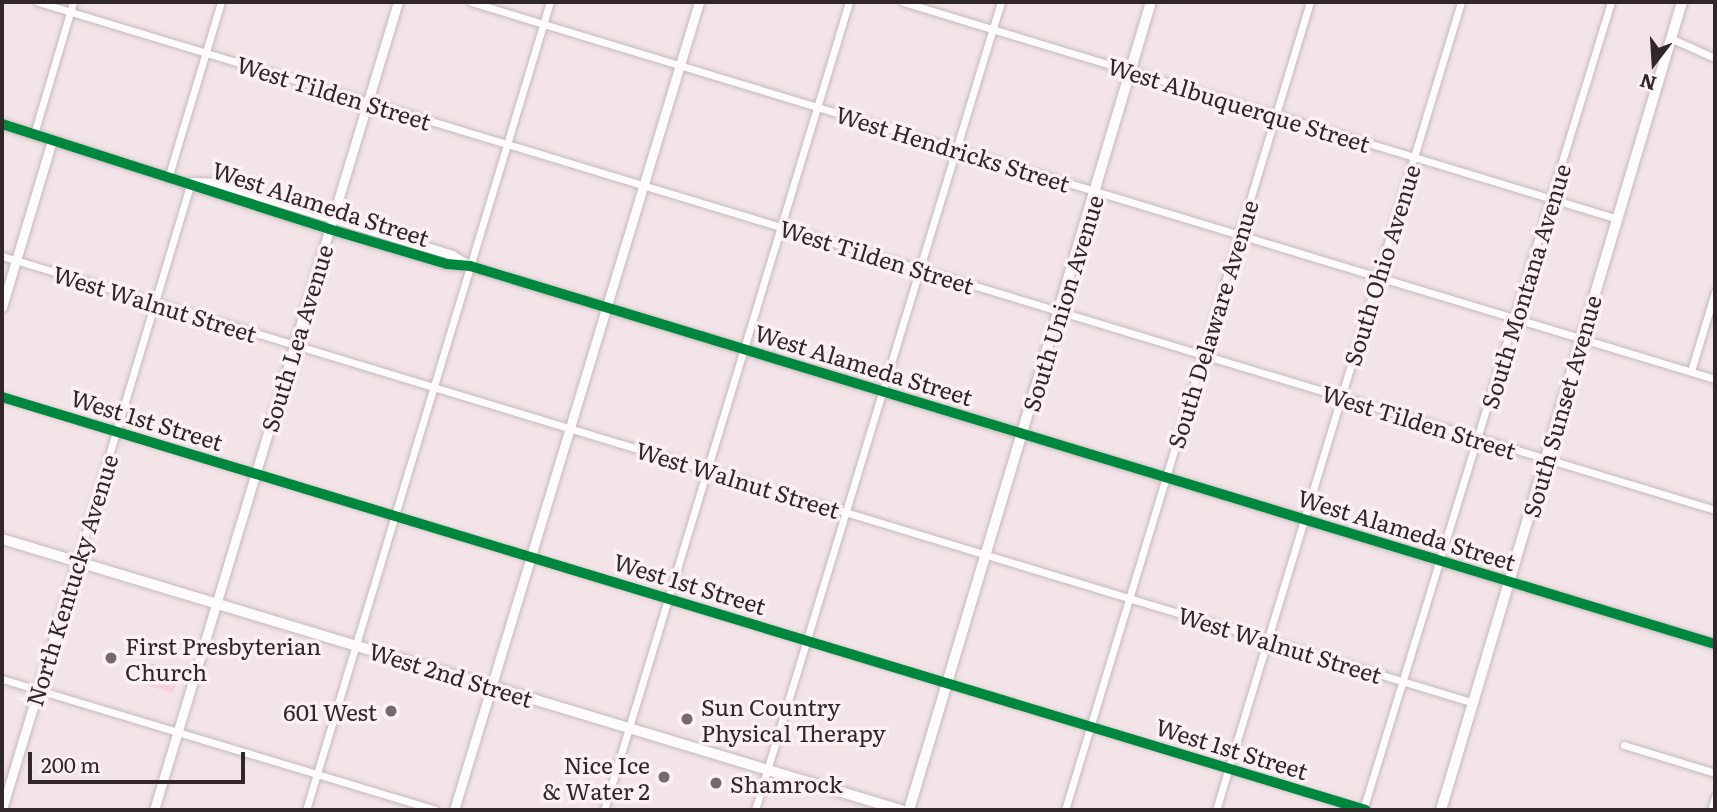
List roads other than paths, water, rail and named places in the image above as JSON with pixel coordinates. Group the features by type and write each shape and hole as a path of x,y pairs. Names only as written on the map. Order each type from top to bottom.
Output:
{"main road":[{"name":"South Union Avenue","path":"909,810 1133,72 1151,2"},
{"name":"South Sunset Avenue","path":"1441,810 1512,582 1579,337 1682,2"},
{"name":"West 2nd Street","path":"2,539 901,810"}],"street":[{"name":"West Tilden Street","path":"38,2 1715,510"},
{"path":"34,134 73,2"},
{"path":"169,175 222,2"},
{"name":"South Lea Avenue","path":"154,810 398,2"},
{"name":"West Hendricks Street","path":"471,2 1715,379"},
{"path":"306,810 550,2"},
{"path":"454,810 699,2"},
{"path":"604,810 849,2"},
{"name":"West Albuquerque Street","path":"903,2 1615,218"},
{"path":"755,810 1001,2"},
{"name":"South Delaware Avenue","path":"1065,810 1310,2"},
{"name":"South Ohio Avenue","path":"1216,810 1461,2"},
{"name":"South Montana Avenue","path":"1364,810 1438,560 1479,439 1611,2"},
{"path":"1670,38 1715,58"},
{"name":"West Alameda Street","path":"2,124 191,182 209,192 329,229 447,264 470,266 1715,644"},
{"path":"2,307 52,140"},
{"name":"West Alameda Street","path":"191,182 216,183 452,255 470,266"},
{"name":"North Kentucky Avenue","path":"2,809 191,182"},
{"name":"West Walnut Street","path":"2,256 1474,702"},
{"path":"1691,371 1715,292"},
{"name":"West 1st Street","path":"2,397 1364,810"},
{"path":"2,679 435,810"},
{"path":"1624,745 1715,773"},
{"path":"1711,810 1715,797"}],"place":[{"name":"First Presbyterian Church","path":"111,658"},
{"name":"601 West","path":"391,711"},
{"name":"Sun Country Physical Therapy","path":"687,719"},
{"name":"Nice Ice & Water 2","path":"664,777"},
{"name":"Shamrock","path":"716,783"}]}
